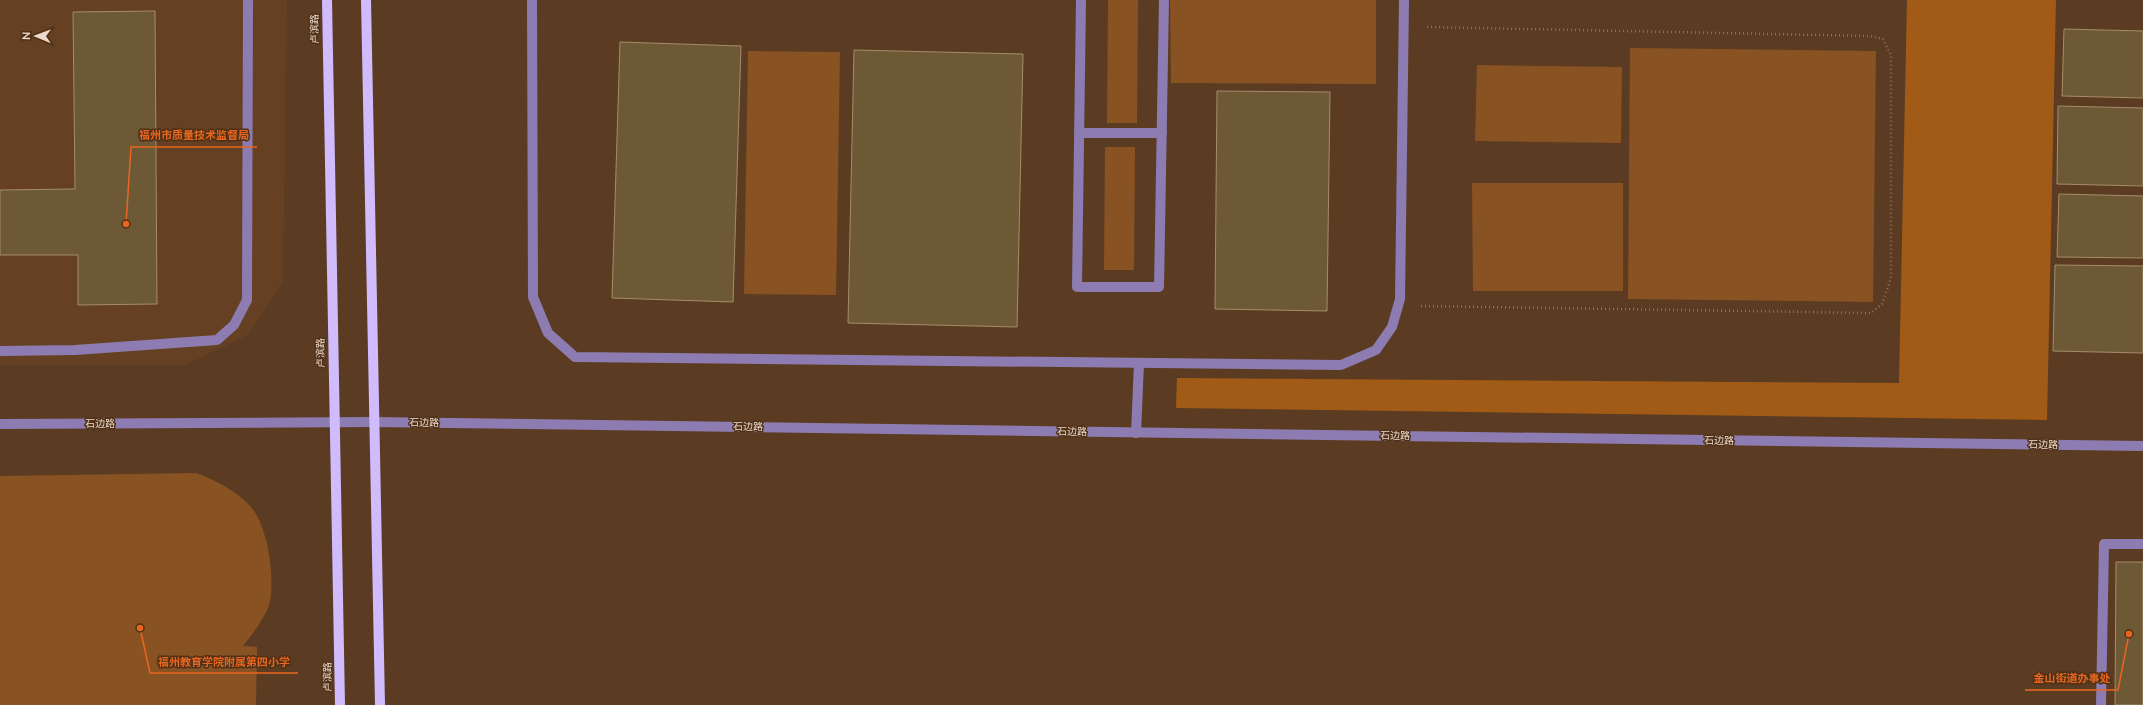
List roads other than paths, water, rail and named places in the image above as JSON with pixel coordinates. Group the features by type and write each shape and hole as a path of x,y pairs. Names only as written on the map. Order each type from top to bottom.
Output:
{"main road":[{"name":"卢滨路","path":"327,0 340,705"},
{"path":"366,0 373,422 380,705"}],"street":[{"path":"0,351 75,350 217,340 234,325 247,300 248,0"},
{"path":"532,0 533,297 548,333 574,357 1341,365 1376,350 1392,327 1400,299 1404,0"},
{"path":"1081,0 1077,287 1159,287 1164,0"},
{"path":"1079,133 1162,133"},
{"path":"1136,433 1139,363"},
{"name":"石边路","path":"0,424 373,422 2143,446"},
{"path":"2101,705 2104,544 2143,544"}],"place":[{"name":"福州市质量技术监督局","path":"126,224"},
{"name":"福州教育学院附属第四小学","path":"140,628"},
{"name":"金山街道办事处","path":"2129,634"}]}
